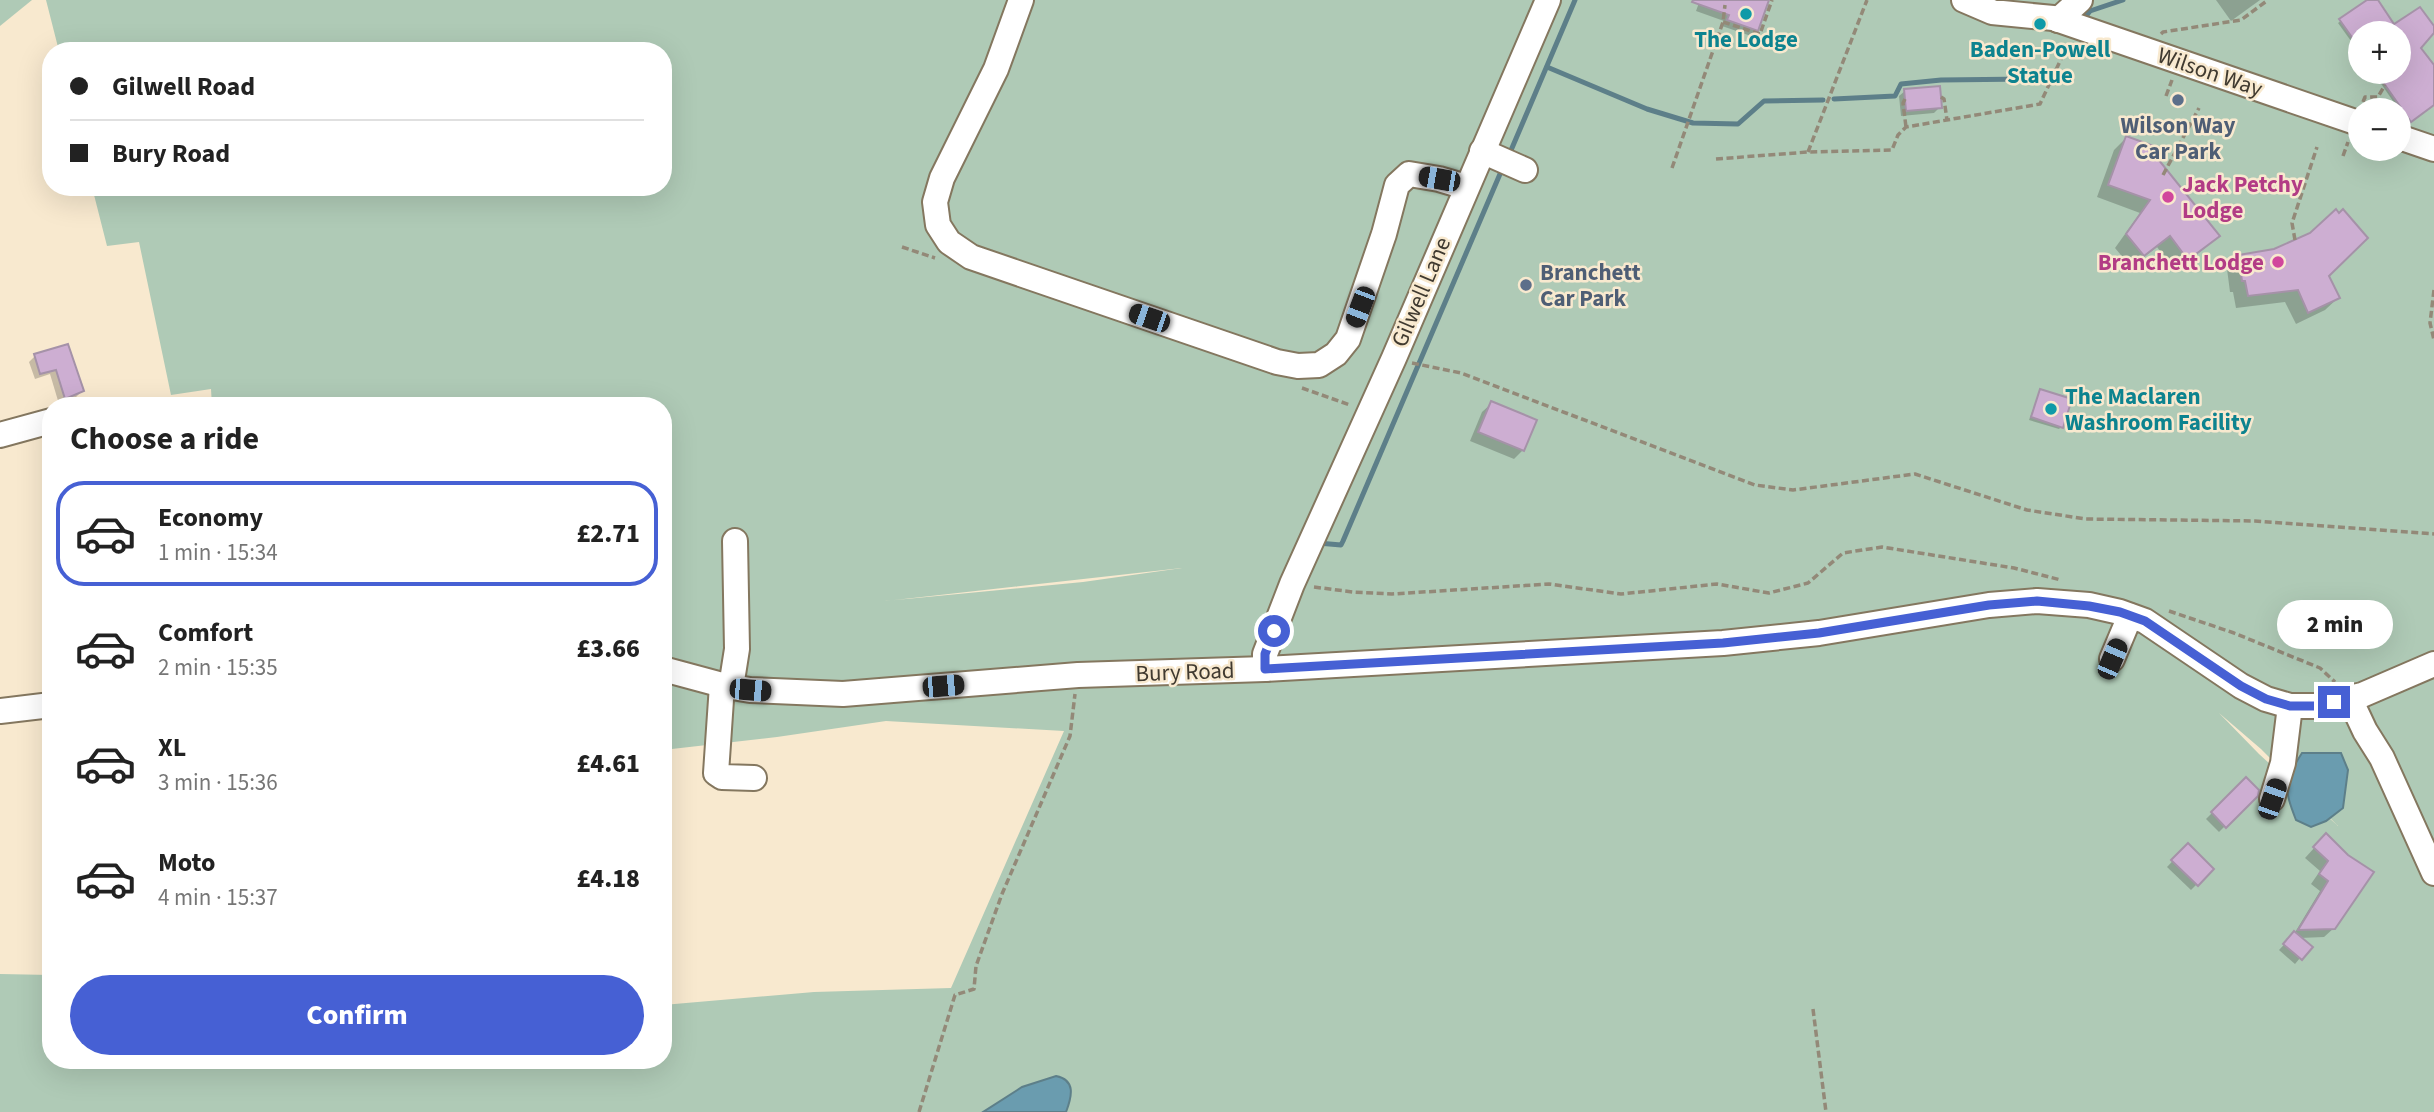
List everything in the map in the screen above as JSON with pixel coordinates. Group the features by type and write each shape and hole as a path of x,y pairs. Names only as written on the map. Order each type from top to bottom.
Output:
{"street":[{"path":"1021,0 996,69 942,178 934,202 938,225 949,242 971,257 1276,362 1298,366 1319,365 1336,354 1348,339 1384,234 1397,185 1409,174 1466,187"},
{"name":"Gilwell Lane","path":"1265,669 1265,654 1292,584 1394,358 1466,187 1504,161 1548,0"},
{"name":"Wilson Way","path":"1964,0 1992,12 2055,13 2153,52 2348,120"},
{"path":"2055,13 2080,0"},
{"path":"2411,141 2434,149"},
{"path":"0,435 42,423"},
{"path":"735,541 737,649 727,686 716,773 722,778 754,778"},
{"name":"Bury Road","path":"672,671 727,686 780,692 843,694 1077,675 1265,669 1737,642 1819,633 2015,601 2079,604 2130,615 2164,633 2241,686 2266,699 2290,706 2317,706 2350,699 2434,664"},
{"path":"2112,659 2130,615"},
{"path":"2350,699 2382,758 2434,873"},
{"path":"0,711 42,706"},
{"path":"2272,799 2284,763 2290,706"}],"path":[{"path":"1723,22 1760,34 1772,0"},
{"path":"1808,152 1867,0"},
{"path":"2153,52 2163,32 2241,20 2268,0"},
{"path":"1672,168 1723,22 1725,5"},
{"path":"1716,159 1808,152 1892,150 1898,135 1906,127 2040,104 2062,57"},
{"path":"2365,98 2378,97 2385,85"},
{"path":"1941,97 1944,99 1947,120"},
{"path":"1905,99 1903,103 1906,127"},
{"path":"2163,175 2199,108"},
{"path":"2295,240 2292,223 2317,147"},
{"path":"2434,290 2430,323 2434,340"},
{"path":"1419,365 1461,373 1755,485 1793,489 1915,474 2027,510 2086,519 2255,521 2434,534"},
{"path":"1292,584 1392,594 1549,584 1621,594 1717,584 1769,593 1808,583 1843,553 1882,547 2014,568 2066,582"},
{"path":"2158,607 2234,633 2320,668 2350,699"},
{"path":"919,1112 955,995 974,989 976,966 1002,894 1070,736 1077,675"},
{"path":"1813,1009 1825,1112"}],"green space":[{"path":"0,0 32,0 0,26"},
{"path":"46,0 2434,0 2434,1112 0,1112 0,974 42,975 42,1069 672,1069 672,1004 814,992 951,988 1064,731 886,721 672,749 672,397 211,397 211,389 171,395 139,242 107,246 94,196 672,196 672,42 57,42","holes":["1182,568 1083,582 892,600","2219,713 2261,749 2338,826 2259,754"]}],"water":[{"path":"2302,753 2341,753 2348,770 2343,808 2326,821 2311,827 2296,820 2287,786 2291,771"},
{"path":"1056,1076 1070,1085 1071,1095 1066,1112 983,1112 1022,1087"}],"building":[{"name":"The Lodge","path":"1769,0 1758,31 1727,20 1729,15 1692,2"},
{"path":"2367,0 2378,0 2392,21 2348,21 2348,32 2339,19"},
{"path":"2420,7 2434,26 2434,33 2421,48 2434,65 2434,105 2411,122 2411,98 2394,98 2384,84 2411,84 2411,21 2399,21"},
{"path":"1940,86 1942,108 1906,111 1904,89"},
{"name":"Jack Petchy Lodge","path":"2126,136 2162,149 2158,159 2220,236 2188,260 2170,236 2144,256 2126,234 2150,200 2108,185"},
{"name":"Branchett Lodge","path":"2336,209 2339,213 2343,209 2368,238 2329,276 2340,298 2308,313 2298,290 2248,296 2245,281 2242,281 2238,255 2274,249 2310,233"},
{"path":"68,344 84,391 64,397 56,370 40,374 34,354"},
{"name":"The Maclaren Washroom Facility","path":"2040,389 2072,399 2063,428 2031,417"},
{"path":"1491,401 1537,420 1524,451 1478,432"},
{"path":"2246,777 2259,790 2258,796 2226,828 2211,812"},
{"path":"2326,833 2348,855 2374,872 2335,929 2298,930 2328,881 2319,874 2328,861 2313,847"},
{"path":"2188,843 2214,869 2198,886 2171,860"},
{"path":"2294,931 2313,947 2302,960 2283,944"}],"waterway":[{"path":"1509,155 1575,0"},
{"path":"2083,20 2090,11 2123,0"},
{"path":"1547,67 1647,109 1693,123 1738,124 1764,101 1823,100"},
{"path":"1834,99 1895,96 1901,84 1941,80 2028,79"},
{"path":"1318,543 1341,545 1343,541 1503,167"}],"place":[{"name":"The Lodge","path":"1746,14"},
{"name":"Baden-Powell Statue","path":"2040,24"},
{"name":"Wilson Way Car Park","path":"2178,100"},
{"name":"Jack Petchy Lodge","path":"2168,197"},
{"name":"Branchett Lodge","path":"2278,262"},
{"name":"Branchett Car Park","path":"1526,285"},
{"name":"The Maclaren Washroom Facility","path":"2051,409"}],"route":[{"path":"1274,631 1265,654 1265,669 1723,643 1819,633 2015,601 2058,602 2120,612 2145,621 2241,686 2266,699 2290,706 2317,706 2334,702"}]}
